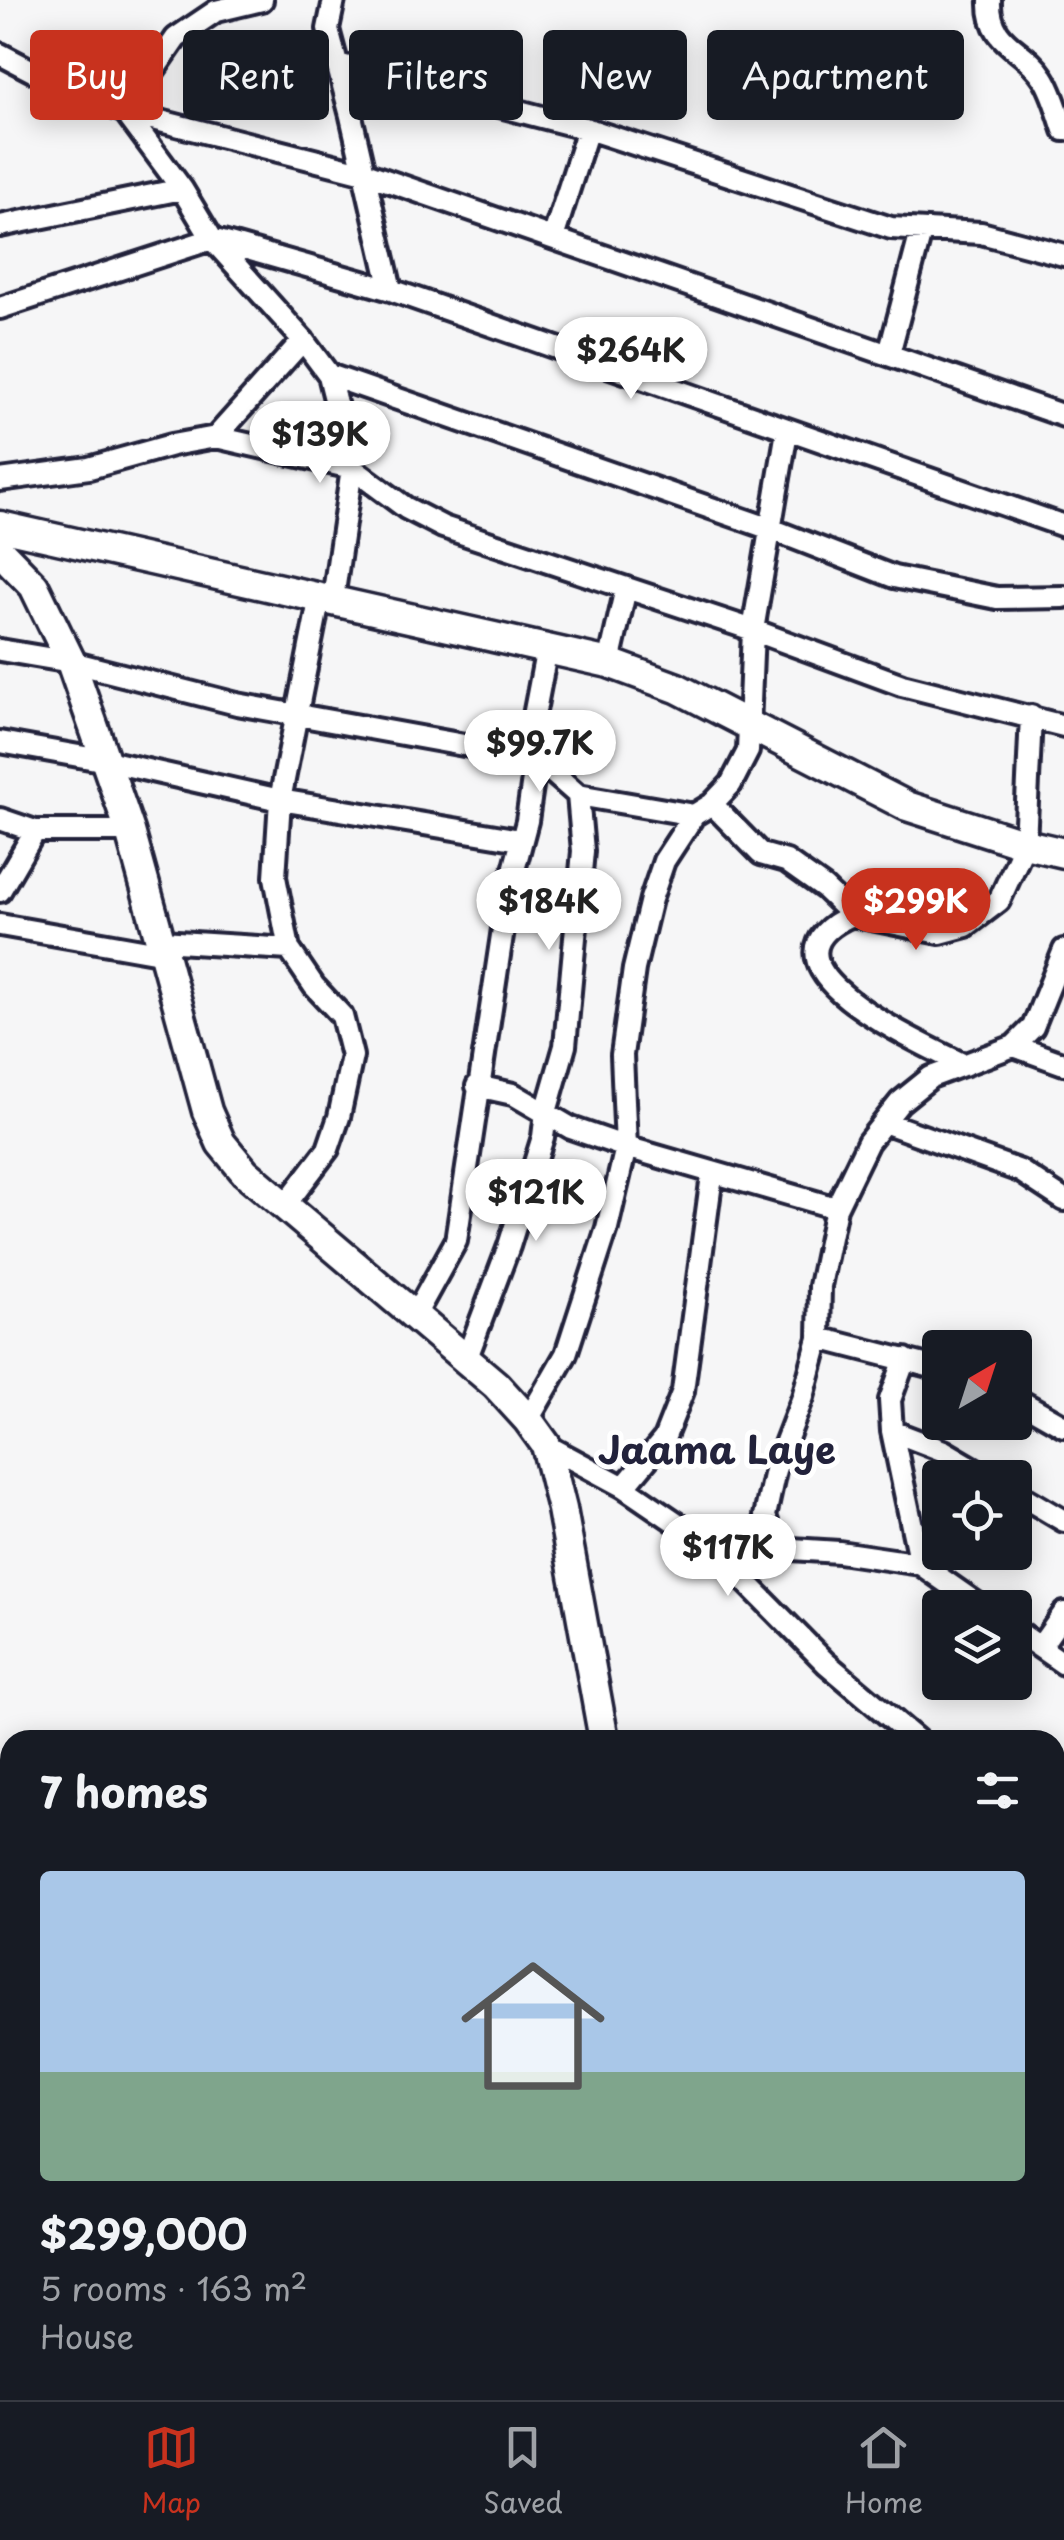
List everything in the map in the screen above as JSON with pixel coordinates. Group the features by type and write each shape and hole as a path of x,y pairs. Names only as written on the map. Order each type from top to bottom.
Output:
{"street":[{"path":"163,57 176,38 216,10 262,0"},
{"path":"334,0 328,30 391,290"},
{"path":"990,0 992,21 1001,38 1045,79 1064,130"},
{"path":"0,54 30,70"},
{"path":"337,64 588,129 891,228 981,234 1064,255"},
{"path":"131,120 182,189 212,239 330,375 352,468 327,597 296,714 280,800 275,877 289,949 314,986 342,1016 352,1056 339,1118 328,1148 283,1208"},
{"path":"156,120 365,173 1064,416"},
{"path":"553,238 588,129"},
{"path":"0,226 182,189"},
{"path":"890,354 921,232"},
{"path":"0,308 212,239 391,290 1064,526"},
{"path":"216,438 303,340"},
{"path":"330,375 772,529 894,577 998,598 1064,597"},
{"path":"528,1420 566,1354 606,1228 626,1147 622,1054 634,969 651,900 664,862 703,809 731,784 748,751 753,630 787,431"},
{"path":"0,480 89,468 172,445 216,438 352,468 406,508 444,527 753,630 902,686 1064,726"},
{"path":"0,526 609,663 677,688 906,806 1025,844 1064,852"},
{"path":"0,550 34,586 71,662 130,831 207,1112 221,1143 283,1208 496,1385 546,1446 562,1509 602,1730"},
{"path":"609,663 626,588"},
{"path":"414,1317 456,1241 509,889 527,821 536,758 534,716 548,648"},
{"path":"0,650 71,662 238,704 536,758 578,795 703,809 761,854 786,861 852,914 940,933 966,926 999,901 1025,844 1031,716"},
{"path":"0,742 107,761 280,800 520,840"},
{"path":"466,1360 509,1246 543,1138 546,1112 565,1046 582,851 578,795"},
{"path":"0,819 36,831 130,831"},
{"path":"0,890 36,831"},
{"path":"509,889 578,900"},
{"path":"852,914 825,935 816,951 817,964 828,980 858,1009 964,1065"},
{"path":"0,925 163,948 289,949"},
{"path":"776,1548 765,1516 774,1470 803,1397 819,1338 820,1286 836,1208 868,1142 900,1102 931,1077 1014,1046 1032,1026 1064,950"},
{"path":"1014,1046 1064,1064"},
{"path":"477,1086 513,1094 571,1128 626,1147 836,1208"},
{"path":"884,1122 1020,1172 1064,1200"},
{"path":"624,1488 664,1439 682,1391 712,1175"},
{"path":"819,1338 922,1364"},
{"path":"904,1359 890,1400 892,1431 920,1564"},
{"path":"1032,1408 1064,1426"},
{"path":"892,1431 960,1460"},
{"path":"546,1446 624,1488 687,1530 744,1580 826,1663 905,1730"},
{"path":"1032,1502 1064,1521"},
{"path":"744,1580 776,1548 920,1564 957,1590"},
{"path":"1040,1647 1064,1613"},
{"path":"1032,1642 1064,1664"}],"district":[{"name":"Jaama Laye","path":"717,1448"}]}
